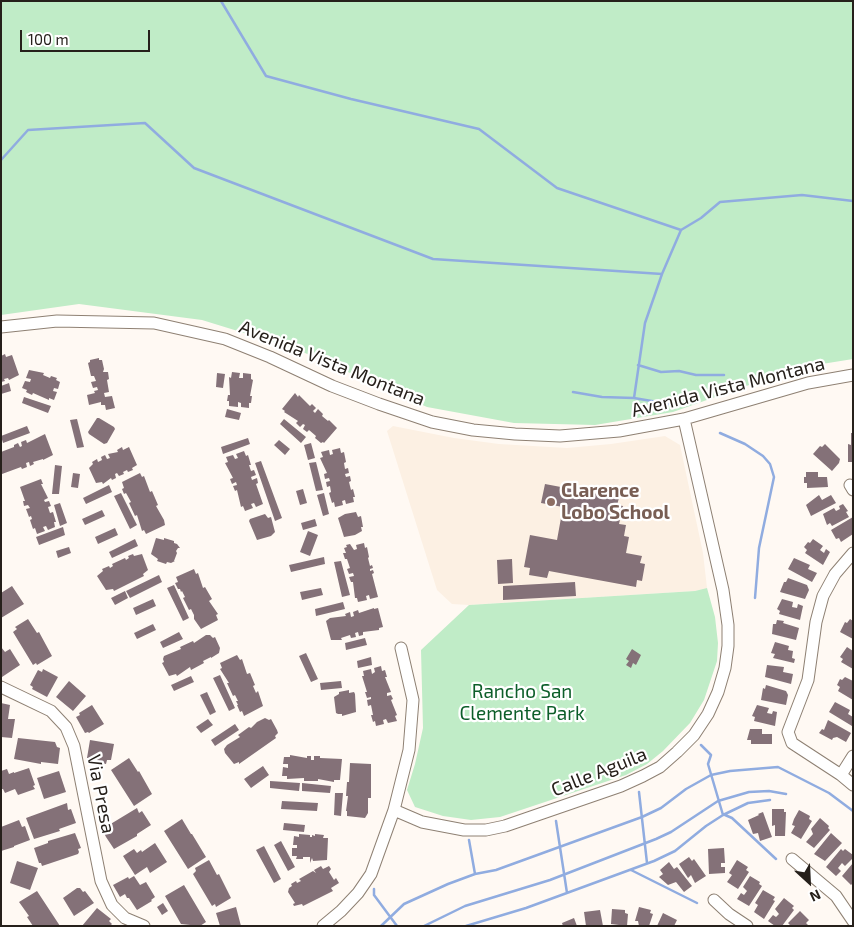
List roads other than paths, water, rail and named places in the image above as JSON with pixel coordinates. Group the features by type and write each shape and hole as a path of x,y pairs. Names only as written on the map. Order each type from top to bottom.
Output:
{"street":[{"name":"Avenida Vista Montana","path":"1,328 57,321 154,323 225,339 379,404 432,422 472,430 515,434 568,436 619,431 684,419 808,383 853,375"},
{"name":"Calle Aguila","path":"394,810 422,822 464,830 486,830 505,826 622,786 643,776 660,767 694,735 708,714 718,692 725,668 728,625 684,419"},
{"path":"853,553 835,574 823,596 816,622 808,680 788,732 790,741 796,746 853,785"},
{"path":"323,926 358,893 371,874 394,810 409,750 413,700 401,648"},
{"name":"Via Presa","path":"1,687 51,711 66,727 77,759 101,881 109,900 118,911 125,918 144,926"},
{"path":"841,775 853,756"},
{"path":"792,859 836,896 853,921"},
{"path":"714,900 747,926"}],"waterway":[{"path":"221,1 266,76 351,99 479,129 557,188 681,230"},
{"path":"1,160 28,130 145,123 194,168 433,259 662,274"},
{"path":"634,398 645,323 662,274 681,230 701,218 720,202 802,195 853,201"},
{"path":"638,365 661,372 679,371 696,375 724,375"},
{"path":"573,392 602,397 634,398 675,405"},
{"path":"720,433 745,444 763,456 770,464 774,477 759,548 755,598"},
{"path":"701,745 711,755 708,764 723,815"},
{"path":"381,926 404,904 475,874 496,870 642,817 661,808 686,789 711,775 730,771 778,767 829,793 853,811"},
{"path":"424,926 465,906 550,880 656,839 671,832 718,801 749,792 769,791 786,794"},
{"path":"639,792 647,863"},
{"path":"466,926 526,908 654,861 675,851 723,815 748,803 770,800"},
{"path":"725,815 732,818 776,859"},
{"path":"556,821 567,893"},
{"path":"469,840 475,874"},
{"path":"631,870 697,903"},
{"path":"374,889 374,895 397,926"}],"place":[{"name":"Clarence Lobo School","path":"551,502"}],"park label":[{"name":"Rancho San Clemente Park","path":"522,703"}]}
